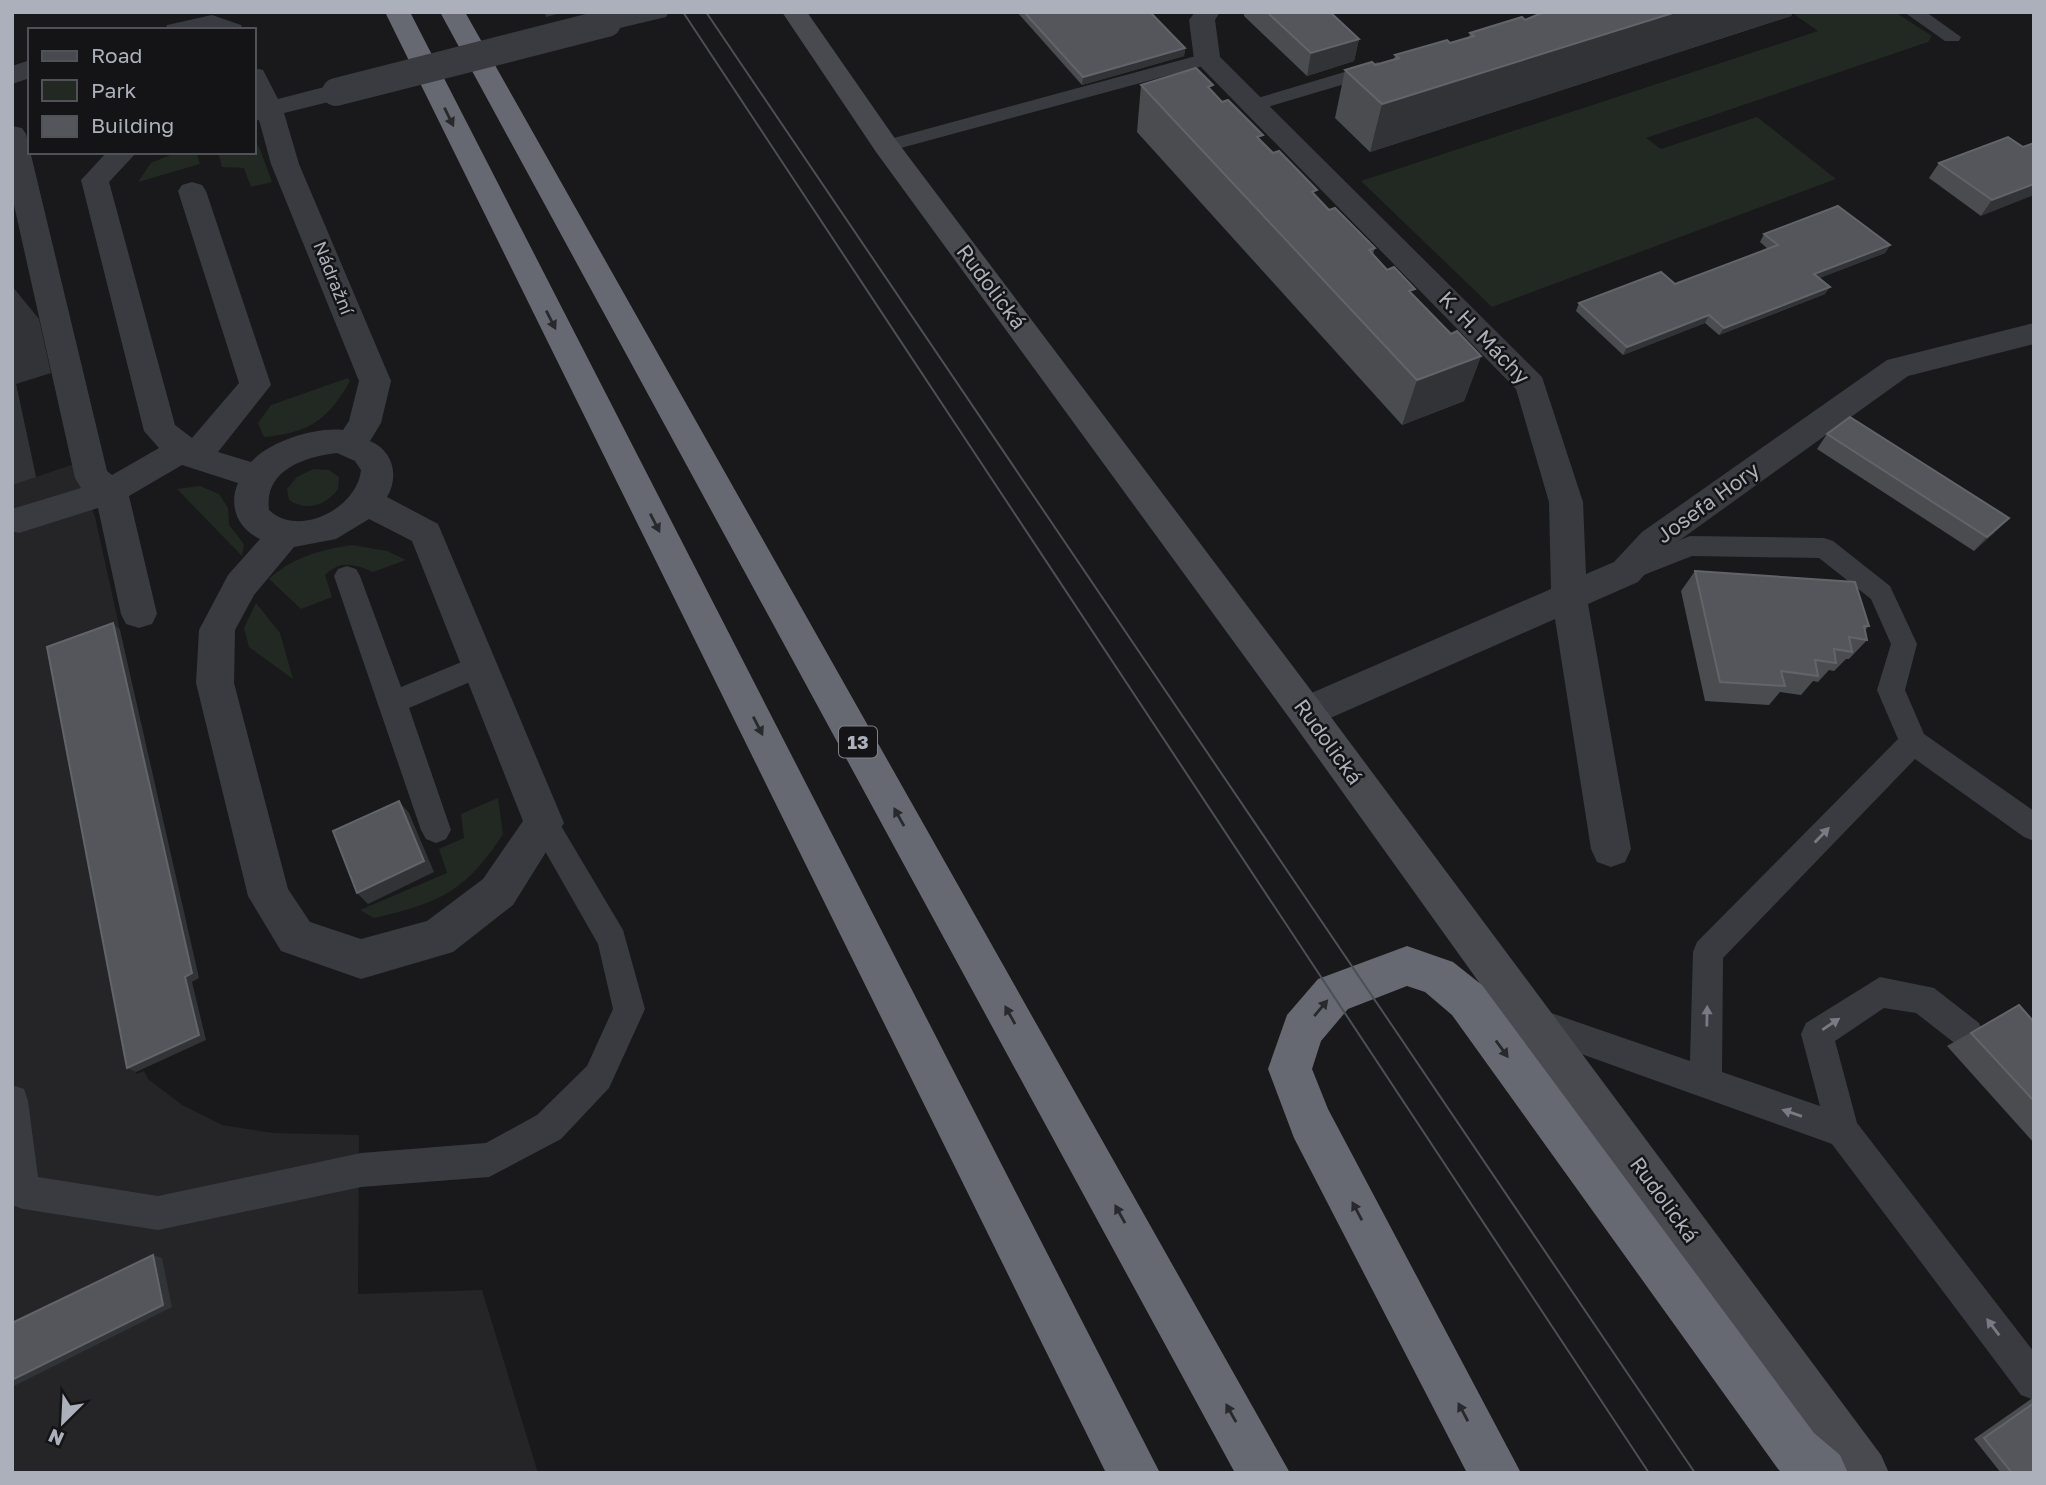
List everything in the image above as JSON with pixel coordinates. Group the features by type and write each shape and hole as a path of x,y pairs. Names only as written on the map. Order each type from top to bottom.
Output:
{"highway":[{"path":"397,12 1134,1473"},
{"name":"13","path":"453,12 1264,1473"},
{"path":"1494,1473 1310,1122 1290,1069 1301,1030 1333,994 1407,966 1438,976 1467,1000 1796,1451 1822,1473"}],"street":[{"path":"261,111 657,12"},
{"name":"Rudolická","path":"793,12 886,146 1306,712 1863,1473"},
{"path":"1207,59 1202,20 1208,12"},
{"path":"186,28 212,23 226,28"},
{"name":"K. H. Máchy","path":"1207,59 1531,385 1566,502 1569,595 1611,849"},
{"path":"12,76 28,69"},
{"name":"Nádražní","path":"256,86 261,111 375,381 365,423 351,444"},
{"path":"12,134 92,478 111,491 139,614"},
{"path":"118,154 95,180 160,431 189,453 258,477"},
{"path":"19,520 111,491 189,453 255,385 192,191"},
{"name":"Josefa Hory","path":"1306,712 1626,572 1654,541 1898,368 2034,333"},
{"path":"316,443 351,444 369,452 377,467 377,485 368,503 348,519 324,529 285,534 265,526 251,512 250,495 258,477 279,457 316,443"},
{"path":"285,534 241,585 217,630 215,683 269,896 296,937 361,958 438,938 498,892 544,824 426,533 368,503"}],"lane":[{"path":"1913,12 1952,37"},
{"path":"886,146 1207,59"},
{"path":"1251,106 1394,63"},
{"path":"1626,572 1690,546 1824,548 1881,593 1904,645 1891,690 1913,742 2034,828"},
{"path":"347,576 394,703 436,830"},
{"path":"394,703 481,665"},
{"path":"1706,1084 1708,952 1913,742"},
{"path":"12,1101 23,1192 158,1213 361,1170 489,1160 549,1127 598,1077 629,1009 612,940 544,824"},
{"path":"1968,1034 1923,999 1880,992 1817,1034 1843,1130 2034,1382"},
{"path":"1534,1022 1843,1130"}],"shaded area":[{"path":"12,327 16,384 36,477 74,464 95,517 120,630 122,1013 136,1074 144,1071 148,1079 182,1105 222,1125 273,1133 359,1135 358,1294 482,1290 538,1473 12,1473"}],"green space":[{"path":"1791,12 1895,12 1932,36 1928,42 1646,138 1661,149 1757,117 1836,179 1492,307 1361,181 1818,31"},
{"path":"256,143 272,182 251,187 244,168 222,167 219,154 256,154"},
{"path":"172,154 197,154 200,164 138,182 151,163"},
{"path":"348,378 350,381 334,406 316,422 293,432 264,437 258,423 271,405"},
{"path":"313,469 329,470 339,477 338,489 328,499 316,505 302,506 289,500 287,489 297,477"},
{"path":"200,486 219,494 228,508 229,525 244,544 242,556 177,489"},
{"path":"352,545 387,551 406,560 373,572 354,565 337,567 325,575 332,597 301,609 269,579 278,571 307,556"},
{"path":"256,603 280,633 293,679 249,647 244,628"},
{"path":"498,798 503,834 477,869 463,882 449,892 417,907 374,918 360,910 447,873 439,849 464,838 461,814"}],"building":[{"path":"1024,12 1150,12 1185,48 1083,77"},
{"path":"1267,12 1330,12 1359,39 1311,53"},
{"path":"1544,12 1676,12 1382,104 1345,70 1372,62 1375,65 1399,58 1395,55 1447,40 1450,43 1474,36 1470,33 1522,17 1525,20"},
{"path":"1196,68 1213,85 1208,87 1222,102 1228,100 1263,135 1257,137 1273,153 1279,151 1317,190 1312,192 1329,210 1335,208 1375,248 1369,250 1387,270 1394,267 1415,289 1409,291 1451,334 1457,331 1481,356 1417,380 1141,85"},
{"path":"2008,137 2023,147 2034,143 2034,184 1992,200 1939,163"},
{"path":"1838,206 1890,245 1814,274 1830,287 1724,328 1709,315 1627,347 1579,303 1661,272 1675,284 1778,245 1764,234"},
{"path":"1850,417 2009,518 1987,537 1827,434"},
{"path":"1695,571 1855,582 1869,626 1864,626 1867,640 1849,637 1852,652 1834,649 1836,663 1815,660 1818,676 1781,671 1785,686 1720,682"},
{"path":"113,623 192,973 185,977 199,1035 127,1068 47,647"},
{"path":"399,801 424,861 357,893 333,831"},
{"path":"2019,1005 2034,1022 2034,1101 1971,1033"},
{"path":"153,1255 163,1305 12,1380 12,1323"},
{"path":"2034,1403 2034,1473 2012,1473 1984,1438"}],"tram line":[{"path":"683,12 1649,1473"},
{"path":"706,12 1695,1473"}]}
